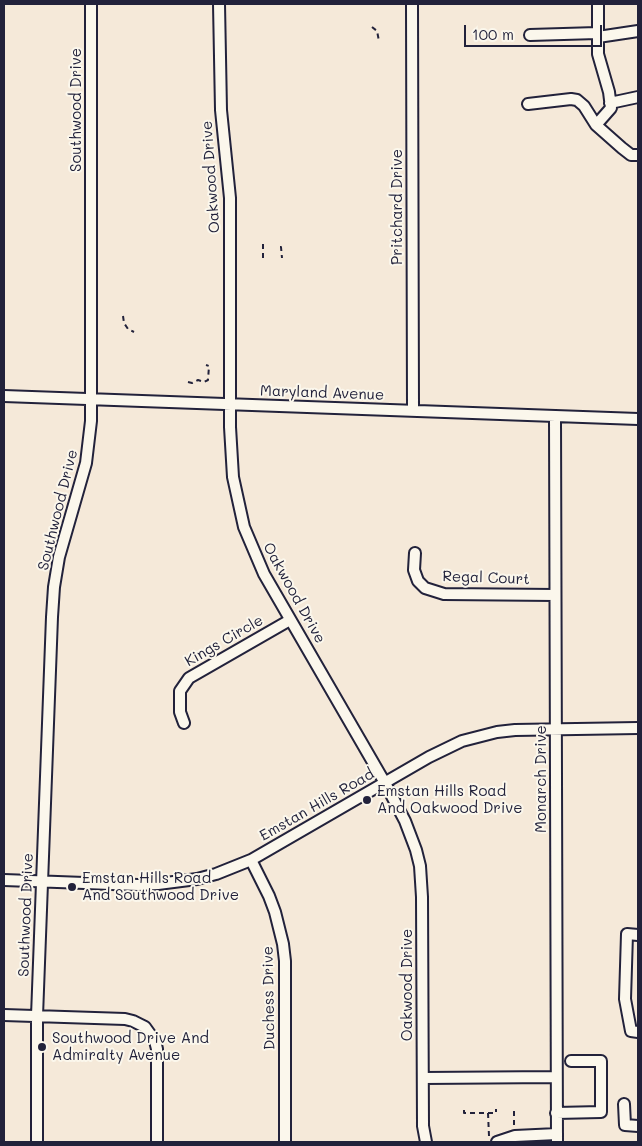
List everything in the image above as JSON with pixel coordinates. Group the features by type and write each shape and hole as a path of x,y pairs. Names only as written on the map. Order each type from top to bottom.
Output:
{"street":[{"name":"Southwood Drive","path":"36,1142 36,1016 54,587 61,550 86,463 92,399 91,4"},
{"name":"Oakwood Drive","path":"219,4 221,110 230,198 230,452 237,502 253,551 264,574 385,783 412,835 421,873 422,1078 423,1126 426,1142"},
{"name":"Pritchard Drive","path":"412,4 413,411"},
{"path":"596,125 611,108 609,92 598,54 598,4"},
{"path":"530,35 597,35 638,31"},
{"path":"610,103 638,97"},
{"path":"528,104 576,100 584,106 596,125 626,152 631,155 638,155"},
{"name":"Maryland Avenue","path":"4,396 638,419"},
{"name":"Monarch Drive","path":"555,416 557,1138"},
{"name":"Regal Court","path":"415,554 414,570 418,581 425,588 444,594 555,595"},
{"name":"Kings Circle","path":"184,724 180,712 180,692 189,678 290,620"},
{"name":"Emstan Hills Road","path":"4,880 138,884 178,883 216,874 251,860 429,757 462,741 497,732 515,730 638,728"},
{"name":"Duchess Drive","path":"251,860 272,904 283,944 285,961 285,1142"},
{"path":"638,935 627,934 625,999 631,1031 638,1032"},
{"path":"4,1015 133,1020 145,1027 151,1033 157,1049 157,1142"},
{"path":"556,1113 601,1112 601,1061 571,1061"},
{"path":"422,1078 556,1077"},
{"path":"624,1104 625,1125 638,1126"},
{"path":"497,1142 514,1136 557,1138"}],"path":[{"path":"372,27 376,28 379,34 379,41"},
{"path":"263,258 263,244 266,244"},
{"path":"280,247 282,247 282,258"},
{"path":"123,316 124,323 128,329 134,332"},
{"path":"188,382 208,380 209,366 206,365"},
{"path":"464,1110 464,1113 496,1113 496,1109"},
{"path":"514,1111 514,1136"},
{"path":"488,1113 489,1142"}],"place":[{"name":"Emstan Hills Road And Oakwood Drive","path":"367,800"},
{"name":"Emstan Hills Road And Southwood Drive","path":"72,887"},
{"name":"Southwood Drive And Admiralty Avenue","path":"42,1047"}]}
